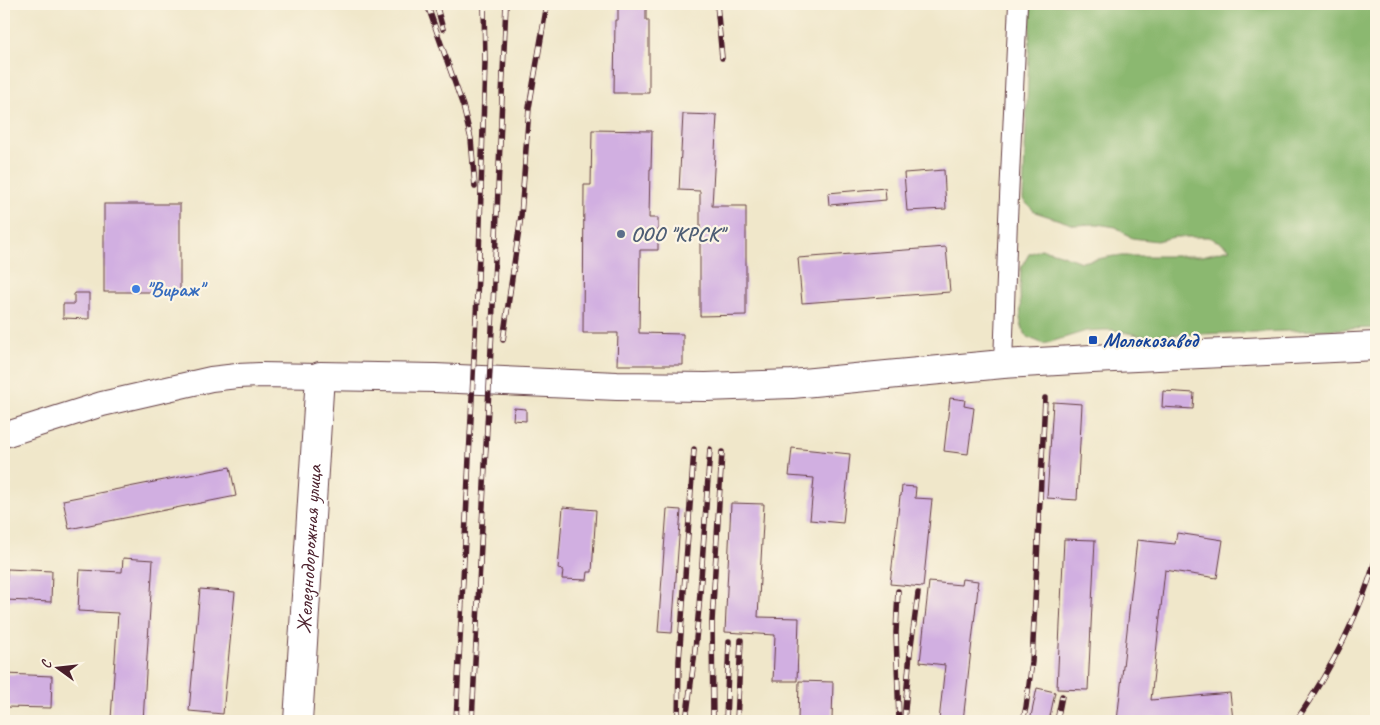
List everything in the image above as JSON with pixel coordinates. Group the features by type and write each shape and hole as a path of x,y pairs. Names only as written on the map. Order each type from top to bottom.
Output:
{"main road":[{"path":"4,435 102,404 211,379 237,376 435,378 617,386 706,387 792,384 1003,364 1092,358 1376,346"},
{"name":"Железнодорожная улица","path":"298,721 320,376"}],"street":[{"path":"1003,364 1018,4"}],"green space":[{"path":"1031,4 1376,4 1376,328 1142,336 1114,330 1103,330 1086,331 1044,344 1027,337 1021,325 1020,290 1021,268 1029,254 1041,249 1081,262 1114,256 1202,256 1230,249 1208,237 1174,237 1157,241 1132,238 1116,227 1097,224 1075,225 1035,212 1023,200"}],"building":[{"path":"618,5 646,5 646,20 649,20 649,93 614,93 615,20 618,20"},
{"path":"683,114 717,115 712,206 746,206 746,315 700,316 700,191 679,190"},
{"path":"592,130 652,131 649,218 658,218 658,250 640,250 639,333 683,334 683,365 617,365 618,333 583,333 584,185 591,185"},
{"path":"944,170 946,209 907,211 904,173"},
{"path":"885,188 886,200 829,205 828,193"},
{"path":"104,204 180,204 180,292 104,292"},
{"path":"946,247 950,292 802,303 798,258"},
{"path":"74,293 89,293 89,319 63,318 63,304 74,304"},
{"path":"1163,391 1194,393 1193,409 1162,407"},
{"path":"950,398 965,400 964,406 974,408 968,454 944,451"},
{"path":"1053,402 1082,404 1077,500 1047,498"},
{"path":"514,408 526,409 526,421 513,420"},
{"path":"792,448 850,454 843,523 810,520 814,478 789,476"},
{"path":"230,467 236,496 69,529 63,500"},
{"path":"902,486 916,487 915,498 932,499 923,587 890,584"},
{"path":"731,503 764,504 758,617 799,618 797,681 773,681 775,635 725,632"},
{"path":"563,507 596,510 592,572 588,572 587,580 562,579 563,570 558,569"},
{"path":"667,509 681,510 672,633 658,632"},
{"path":"1177,533 1223,540 1217,578 1165,570 1151,700 1230,693 1233,720 1117,721 1137,540 1175,544"},
{"path":"1064,539 1095,540 1088,690 1057,689"},
{"path":"123,558 153,560 143,721 111,719 118,613 78,611 80,570 122,572"},
{"path":"7,569 52,571 51,602 6,600"},
{"path":"962,579 978,581 963,721 939,721 945,665 920,662 929,582 961,585"},
{"path":"200,589 235,592 223,714 189,711"},
{"path":"5,674 52,676 51,708 4,707"},
{"path":"799,681 833,682 832,721 798,721"},
{"path":"1037,688 1055,692 1049,721 1030,721"}],"railway":[{"path":"427,4 463,106 471,139 475,187"},
{"path":"436,4 443,29"},
{"path":"456,721 479,256 485,63 484,4"},
{"path":"472,721 506,4"},
{"path":"503,340 521,216 529,108 547,4"},
{"path":"717,4 722,58"},
{"path":"1023,721 1032,662 1045,398"},
{"path":"678,721 679,661 694,449"},
{"path":"686,721 699,607 710,449"},
{"path":"713,721 712,622 722,452"},
{"path":"1296,721 1332,663 1361,601 1376,558"},
{"path":"898,591 896,633 899,721"},
{"path":"904,721 918,593"},
{"path":"737,721 741,640"},
{"path":"726,721 729,641"},
{"path":"1057,721 1062,696"}],"place":[{"name":"ООО \"КРСК\"","path":"621,234"},
{"name":"\"Вираж\"","path":"136,289"},
{"name":"Молокозавод","path":"1093,340"}]}
